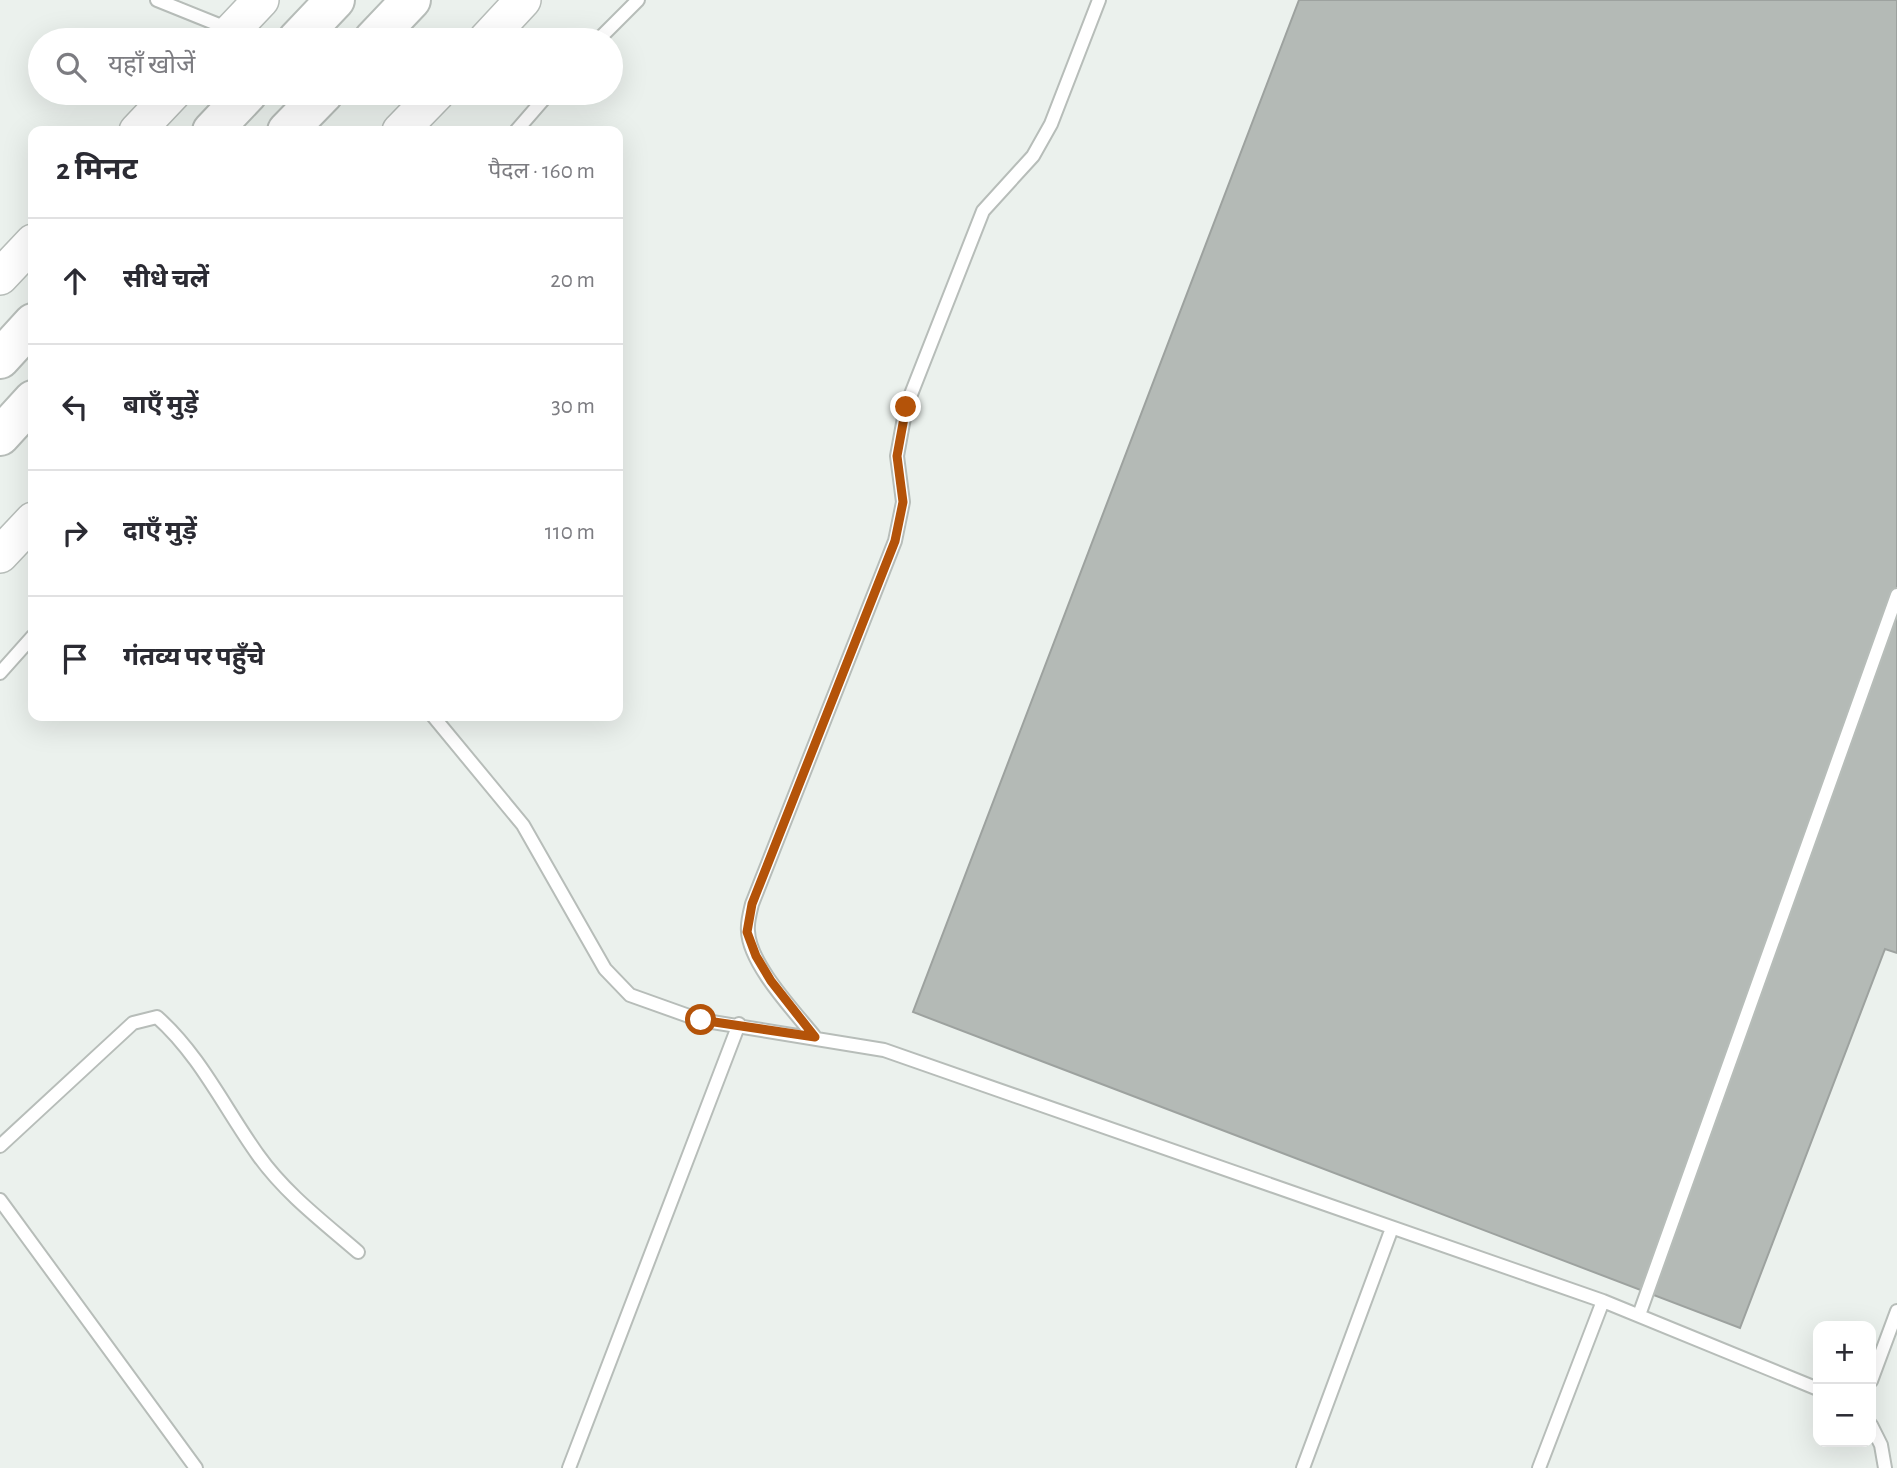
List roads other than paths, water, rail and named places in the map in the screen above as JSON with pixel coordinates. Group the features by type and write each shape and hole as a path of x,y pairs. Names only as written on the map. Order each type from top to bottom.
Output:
{"highway":[{"path":"308,28 335,0"},
{"path":"384,28 411,0"},
{"path":"217,126 237,105"},
{"path":"292,126 312,105"},
{"path":"0,359 28,328"},
{"path":"0,436 28,405"}],"street":[{"path":"235,28 261,0"},
{"path":"497,28 523,0"},
{"path":"142,126 162,105"},
{"path":"405,126 425,105"},
{"path":"0,277 28,247"},
{"path":"0,555 28,525"}],"lane":[{"path":"157,0 214,28"},
{"path":"610,28 638,0"},
{"path":"815,1037 771,981 756,956 747,932 752,904 895,541 903,502 897,456 906,407 983,211 1033,156 1051,124 1099,0"},
{"path":"520,126 539,105"},
{"path":"1639,1315 1897,595"},
{"path":"0,673 28,642"},
{"path":"437,721 523,825 605,969 630,995 701,1020 739,1024 884,1050 1603,1301 1813,1387"},
{"path":"0,1146 133,1023 158,1017 181,1038 258,1156 286,1191 358,1252"},
{"path":"569,1468 739,1024"},
{"path":"0,1200 197,1468"},
{"path":"1304,1468 1392,1228"},
{"path":"1539,1468 1603,1301"},
{"path":"1876,1368 1897,1311"},
{"path":"1876,1435 1881,1445 1885,1468"}]}
